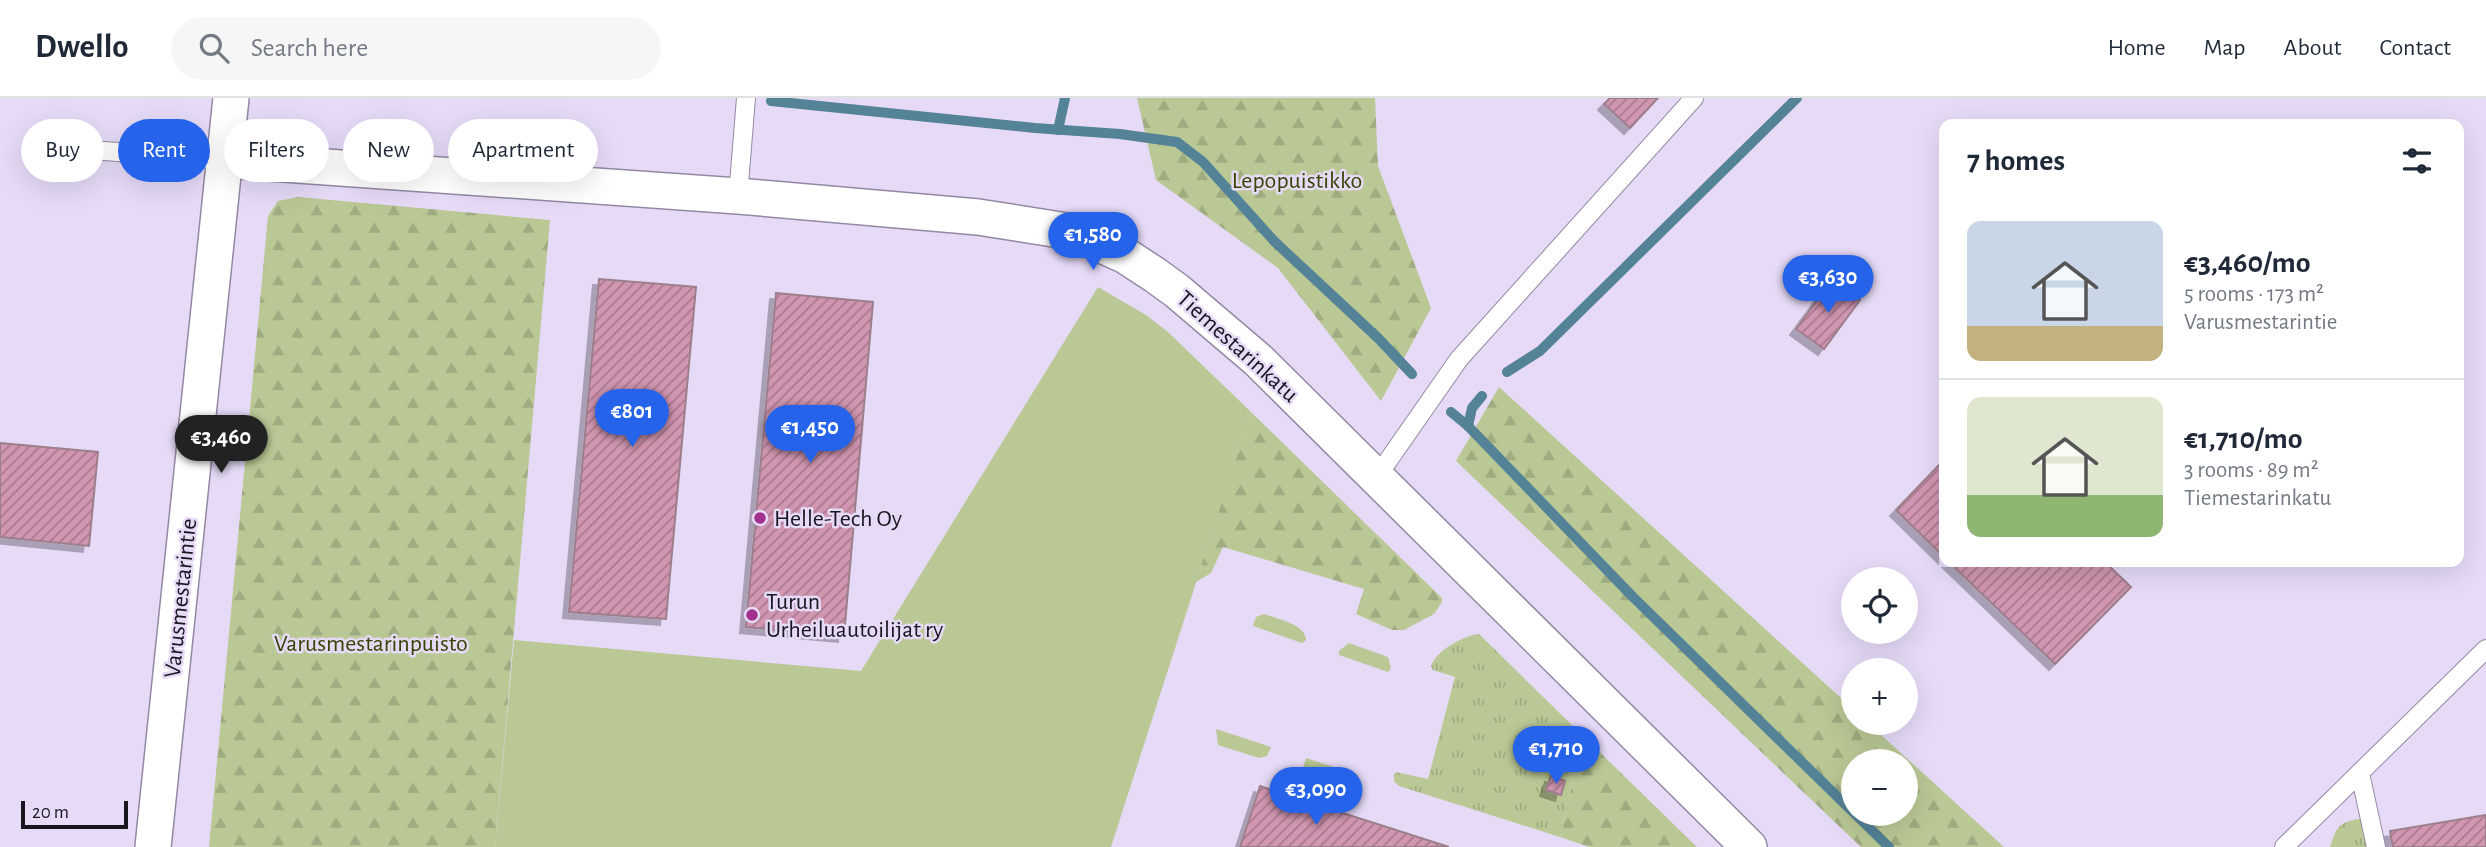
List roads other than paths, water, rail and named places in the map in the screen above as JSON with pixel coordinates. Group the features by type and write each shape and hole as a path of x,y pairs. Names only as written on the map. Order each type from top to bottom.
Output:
{"street":[{"name":"Varusmestarintie","path":"230,119 231,98"},
{"name":"Tiemestarinkatu","path":"329,167 738,196 978,217 1073,232 1126,256 1177,291 1258,360 1749,847"},
{"name":"Varusmestarintie","path":"153,847 225,182"}],"lane":[{"path":"738,196 746,98"},
{"path":"1376,478 1459,359 1693,98"},
{"path":"104,151 224,160"},
{"path":"2284,847 2486,649"},
{"path":"2360,773 2376,847"}],"waterway":[{"path":"1058,130 1065,98"},
{"path":"1507,372 1540,351 1797,98"},
{"path":"771,101 1120,134 1177,142 1203,162 1274,241 1378,338 1412,374"},
{"path":"1468,426 1472,408 1482,396"},
{"path":"1451,412 1468,426 1632,596 1841,800"},
{"path":"1867,826 1889,847"}],"place":[{"name":"Helle-Tech Oy","path":"760,518"},
{"name":"Turun Urheiluautoilijat ry","path":"752,615"}],"park label":[{"name":"Lepopuistikko","path":"1297,180"},
{"name":"Varusmestarinpuisto","path":"371,643"}]}
